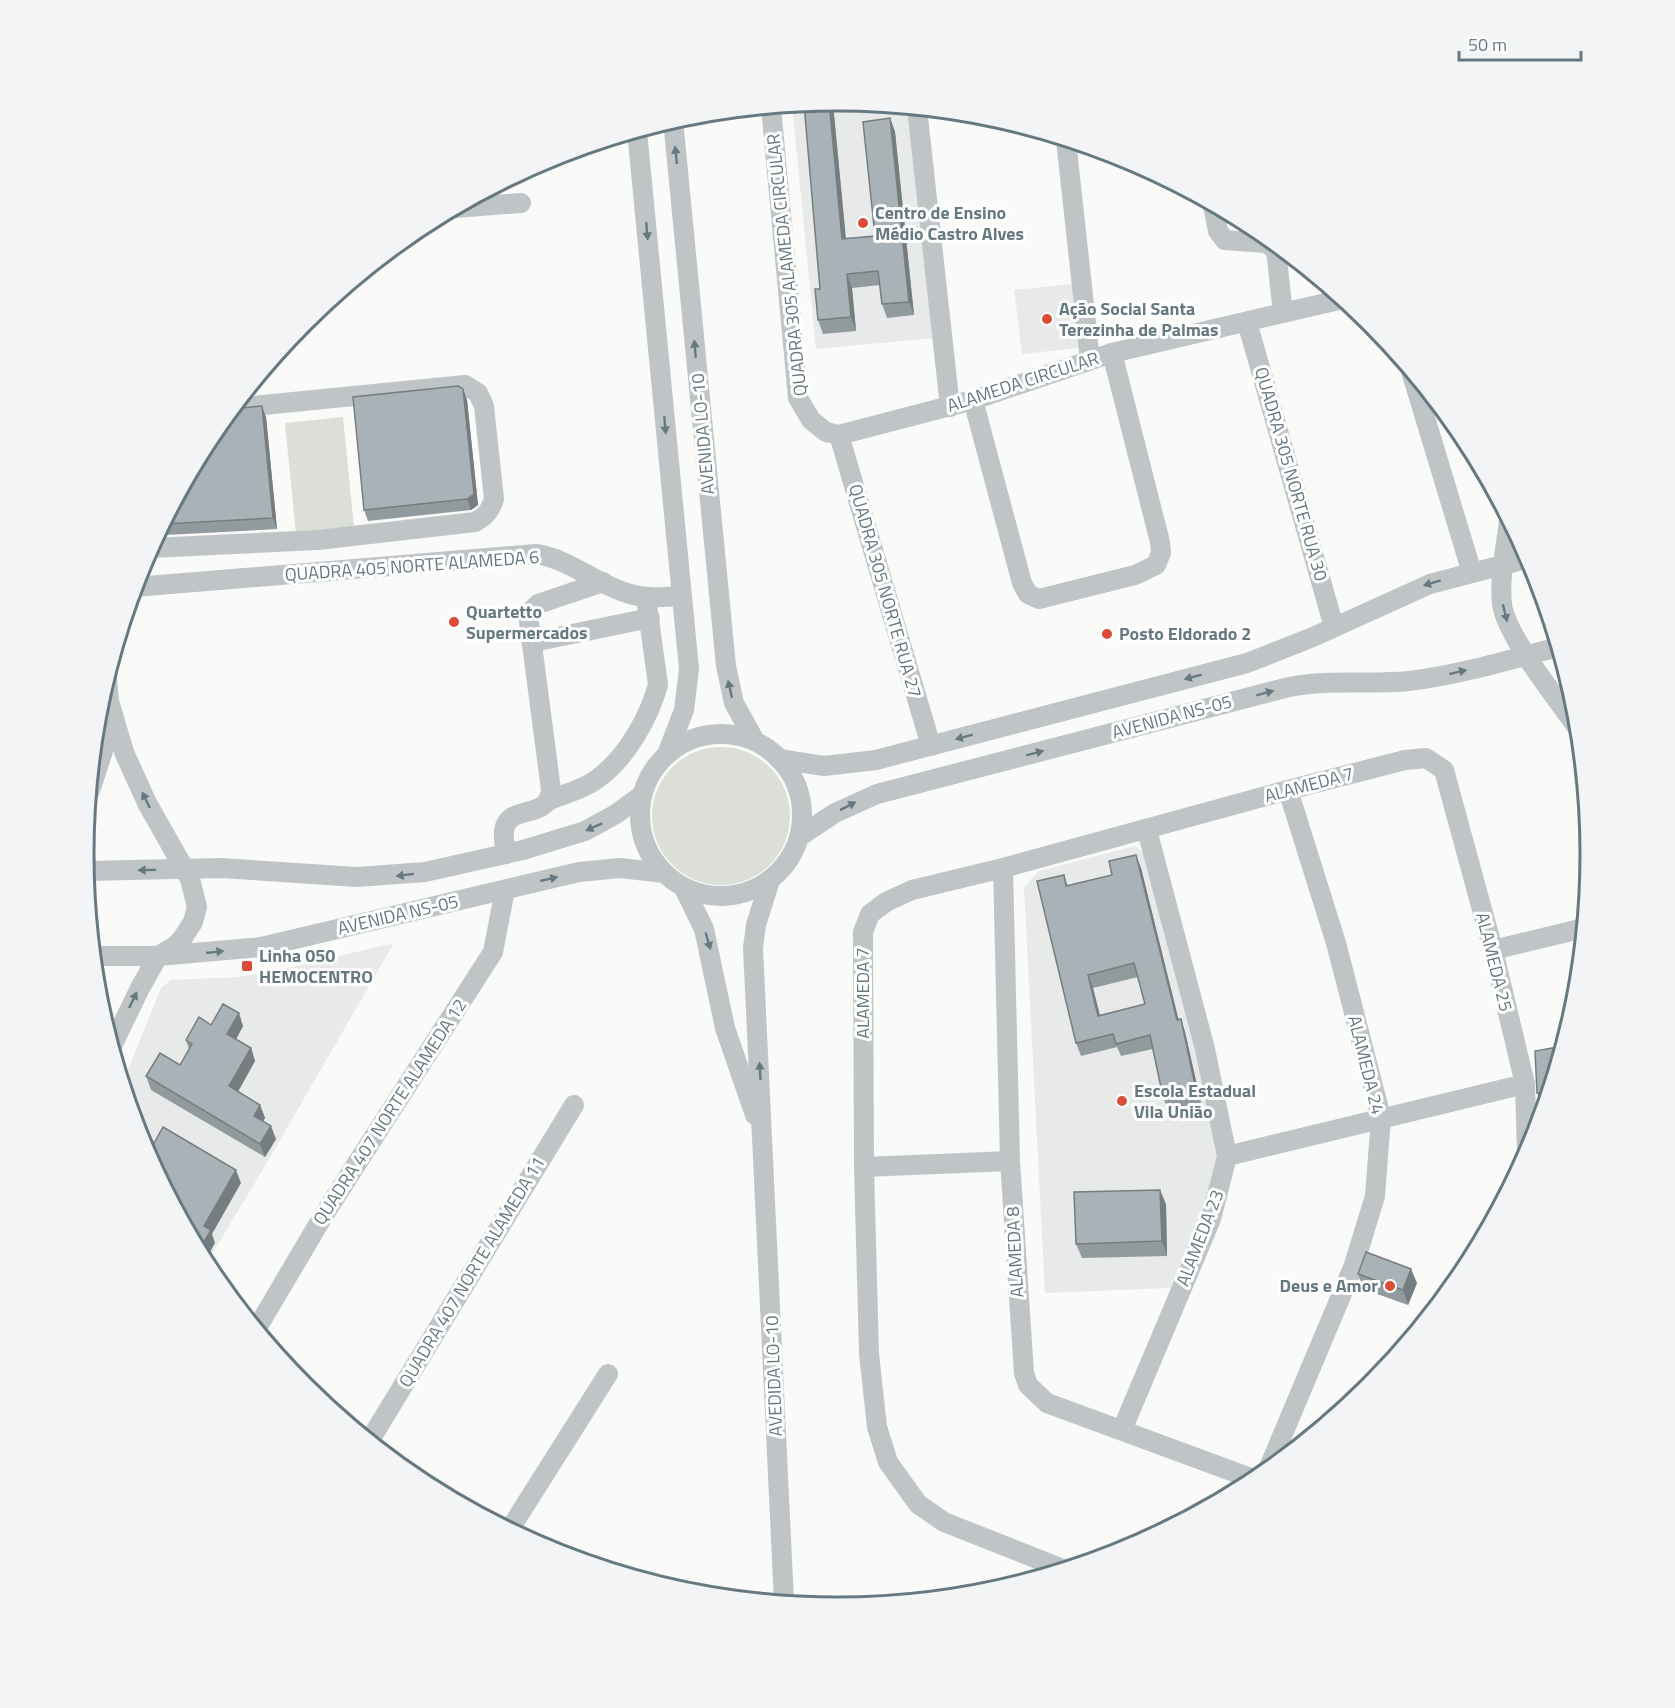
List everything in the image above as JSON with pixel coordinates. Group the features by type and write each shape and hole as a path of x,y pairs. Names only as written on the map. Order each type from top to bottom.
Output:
{"street":[{"name":"QUADRA 305 ALAMEDA CIRCULAR","path":"772,114 798,398 812,420 826,432 839,435"},
{"path":"918,116 950,407"},
{"name":"AVENIDA LO-10","path":"674,129 726,666 734,703 755,741"},
{"name":"AVENIDA LO-10","path":"638,138 682,596 688,683 681,722 667,754"},
{"path":"1067,147 1090,360"},
{"path":"475,206 521,202"},
{"path":"1215,215 1218,231 1225,240 1259,242"},
{"path":"1277,255 1283,313"},
{"name":"ALAMEDA CIRCULAR","path":"839,435 950,407 1112,353 1334,301"},
{"name":"QUADRA 305 NORTE RUA 30","path":"1247,322 1334,627"},
{"path":"973,400 1022,583 1028,594 1039,599 1134,575 1156,565 1161,553 1160,542 1112,353"},
{"path":"161,548 318,540 476,522 484,517 494,499 484,406 478,393 465,385 245,407"},
{"path":"1416,389 1472,573"},
{"name":"QUADRA 305 NORTE RUA 27","path":"839,435 931,746"},
{"path":"1508,533 1502,603 1505,618 1513,636 1566,712"},
{"path":"318,540 321,571"},
{"name":"QUADRA 405 NORTE ALAMEDA 6","path":"145,586 536,554 559,561 628,594 646,597 682,596"},
{"name":"AVENIDA NS-05","path":"779,759 837,766 876,760 1237,666 1297,644 1412,590 1520,560"},
{"path":"550,800 551,790 528,614 532,607 603,582"},
{"path":"506,854 504,830 507,822 517,815 544,807 550,800 602,776 630,744 654,699 658,685 646,597"},
{"path":"532,642 650,618"},
{"name":"AVENIDA NS-05","path":"799,837 835,813 877,794 1289,687 1324,682 1407,681 1438,677 1551,649"},
{"path":"110,705 120,742 147,803 185,870 196,898 196,915 175,946 158,956 117,1035"},
{"path":"101,757 106,730"},
{"name":"AVENIDA NS-05","path":"730,734 755,741 779,759 798,790 802,817 799,837 788,861 770,880 746,893 710,896 684,888 654,862 644,841 640,818 642,795 651,773 667,754 688,740 705,735 730,734"},
{"name":"ALAMEDA 7","path":"1053,1565 944,1522 918,1504 888,1462 877,1426 869,1354 864,1167 863,932 870,914 886,902 912,890 1147,830 1288,790 1416,759 1426,758 1444,770"},
{"name":"ALAMEDA 25","path":"1444,770 1493,950 1524,1084 1526,1133"},
{"name":"ALAMEDA 24","path":"1274,1454 1354,1265 1375,1196 1381,1117 1336,943 1288,790"},
{"name":"AVENIDA NS-05","path":"95,871 221,868 383,877 435,870 506,854 594,827 642,795"},
{"name":"ALAMEDA 23","path":"1122,1430 1211,1219 1227,1156 1205,1049 1147,830"},
{"name":"ALAMEDA 8","path":"1003,868 1010,1161 1024,1374 1028,1385 1047,1403 1244,1476"},
{"name":"AVENIDA NS-05","path":"102,956 158,956 261,947 593,870 634,869 664,873"},
{"name":"AVEDIDA LO-10","path":"770,880 753,941 784,1595"},
{"name":"AVEDIDA LO-10","path":"684,888 707,938 722,1020 755,1113 764,1151"},
{"name":"QUADRA 407 NORTE ALAMEDA 12","path":"261,1322 325,1213 493,952 505,890"},
{"path":"1493,950 1576,930"},
{"path":"1227,1156 1524,1084"},
{"name":"QUADRA 407 NORTE ALAMEDA 11","path":"374,1434 574,1105"},
{"path":"864,1167 1010,1161"},
{"path":"514,1522 608,1374"}],"shaded area":[{"name":"Centro de Ensino Médio Castro Alves","path":"838,111 912,115 934,338 816,349 793,113"},
{"name":"Ação Social Santa Terezinha de Palmas","path":"1072,284 1079,348 1022,354 1014,290"},
{"path":"343,417 354,528 296,533 285,423"},
{"path":"721,747 747,753 759,759 769,768 778,778 784,790 790,816 784,842 778,854 769,864 759,873 747,879 721,885 695,879 683,873 673,864 664,854 658,842 652,816 658,790 664,778 673,768 683,759 695,753"},
{"name":"Escola Estadual Vila União","path":"1135,846 1149,857 1199,1046 1220,1157 1204,1217 1171,1288 1045,1293 1024,888 1039,871"},
{"path":"394,943 212,1254 171,1183 151,1138 127,1071 161,988 171,980 238,977 271,972"}],"building":[{"path":"830,111 842,239 875,236 863,122 890,118 909,302 882,304 878,271 847,274 851,317 818,320 815,289 820,289 805,112"},
{"path":"458,386 463,389 474,494 467,499 364,510 353,397"},
{"path":"262,406 273,518 172,524 194,482 244,408"},
{"path":"1136,855 1177,1020 1181,1019 1196,1090 1163,1097 1150,1035 1116,1044 1113,1034 1076,1043 1037,881 1064,875 1066,886 1112,875 1109,861","holes":["1134,963 1145,1004 1098,1016 1088,975"]},
{"path":"223,1004 239,1013 227,1034 251,1048 229,1086 260,1105 254,1116 271,1126 260,1144 146,1076 160,1053 180,1065 192,1044 186,1040 199,1017 211,1025"},
{"path":"1555,1048 1541,1093 1537,1093 1535,1051"},
{"path":"163,1127 236,1170 204,1226 211,1230 204,1241 171,1183 154,1144"},
{"path":"1160,1190 1162,1241 1076,1244 1074,1192"},
{"path":"1366,1252 1411,1269 1403,1290 1358,1274"}],"place":[{"name":"Centro de Ensino Médio Castro Alves","path":"863,223"},
{"name":"Ação Social Santa Terezinha de Palmas","path":"1047,319"},
{"name":"Quartetto Supermercados","path":"454,622"},
{"name":"Posto Eldorado 2","path":"1107,634"},
{"name":"Linha 050 HEMOCENTRO","path":"247,966"},
{"name":"Escola Estadual Vila União","path":"1122,1101"},
{"name":"Deus e Amor","path":"1390,1286"}]}
